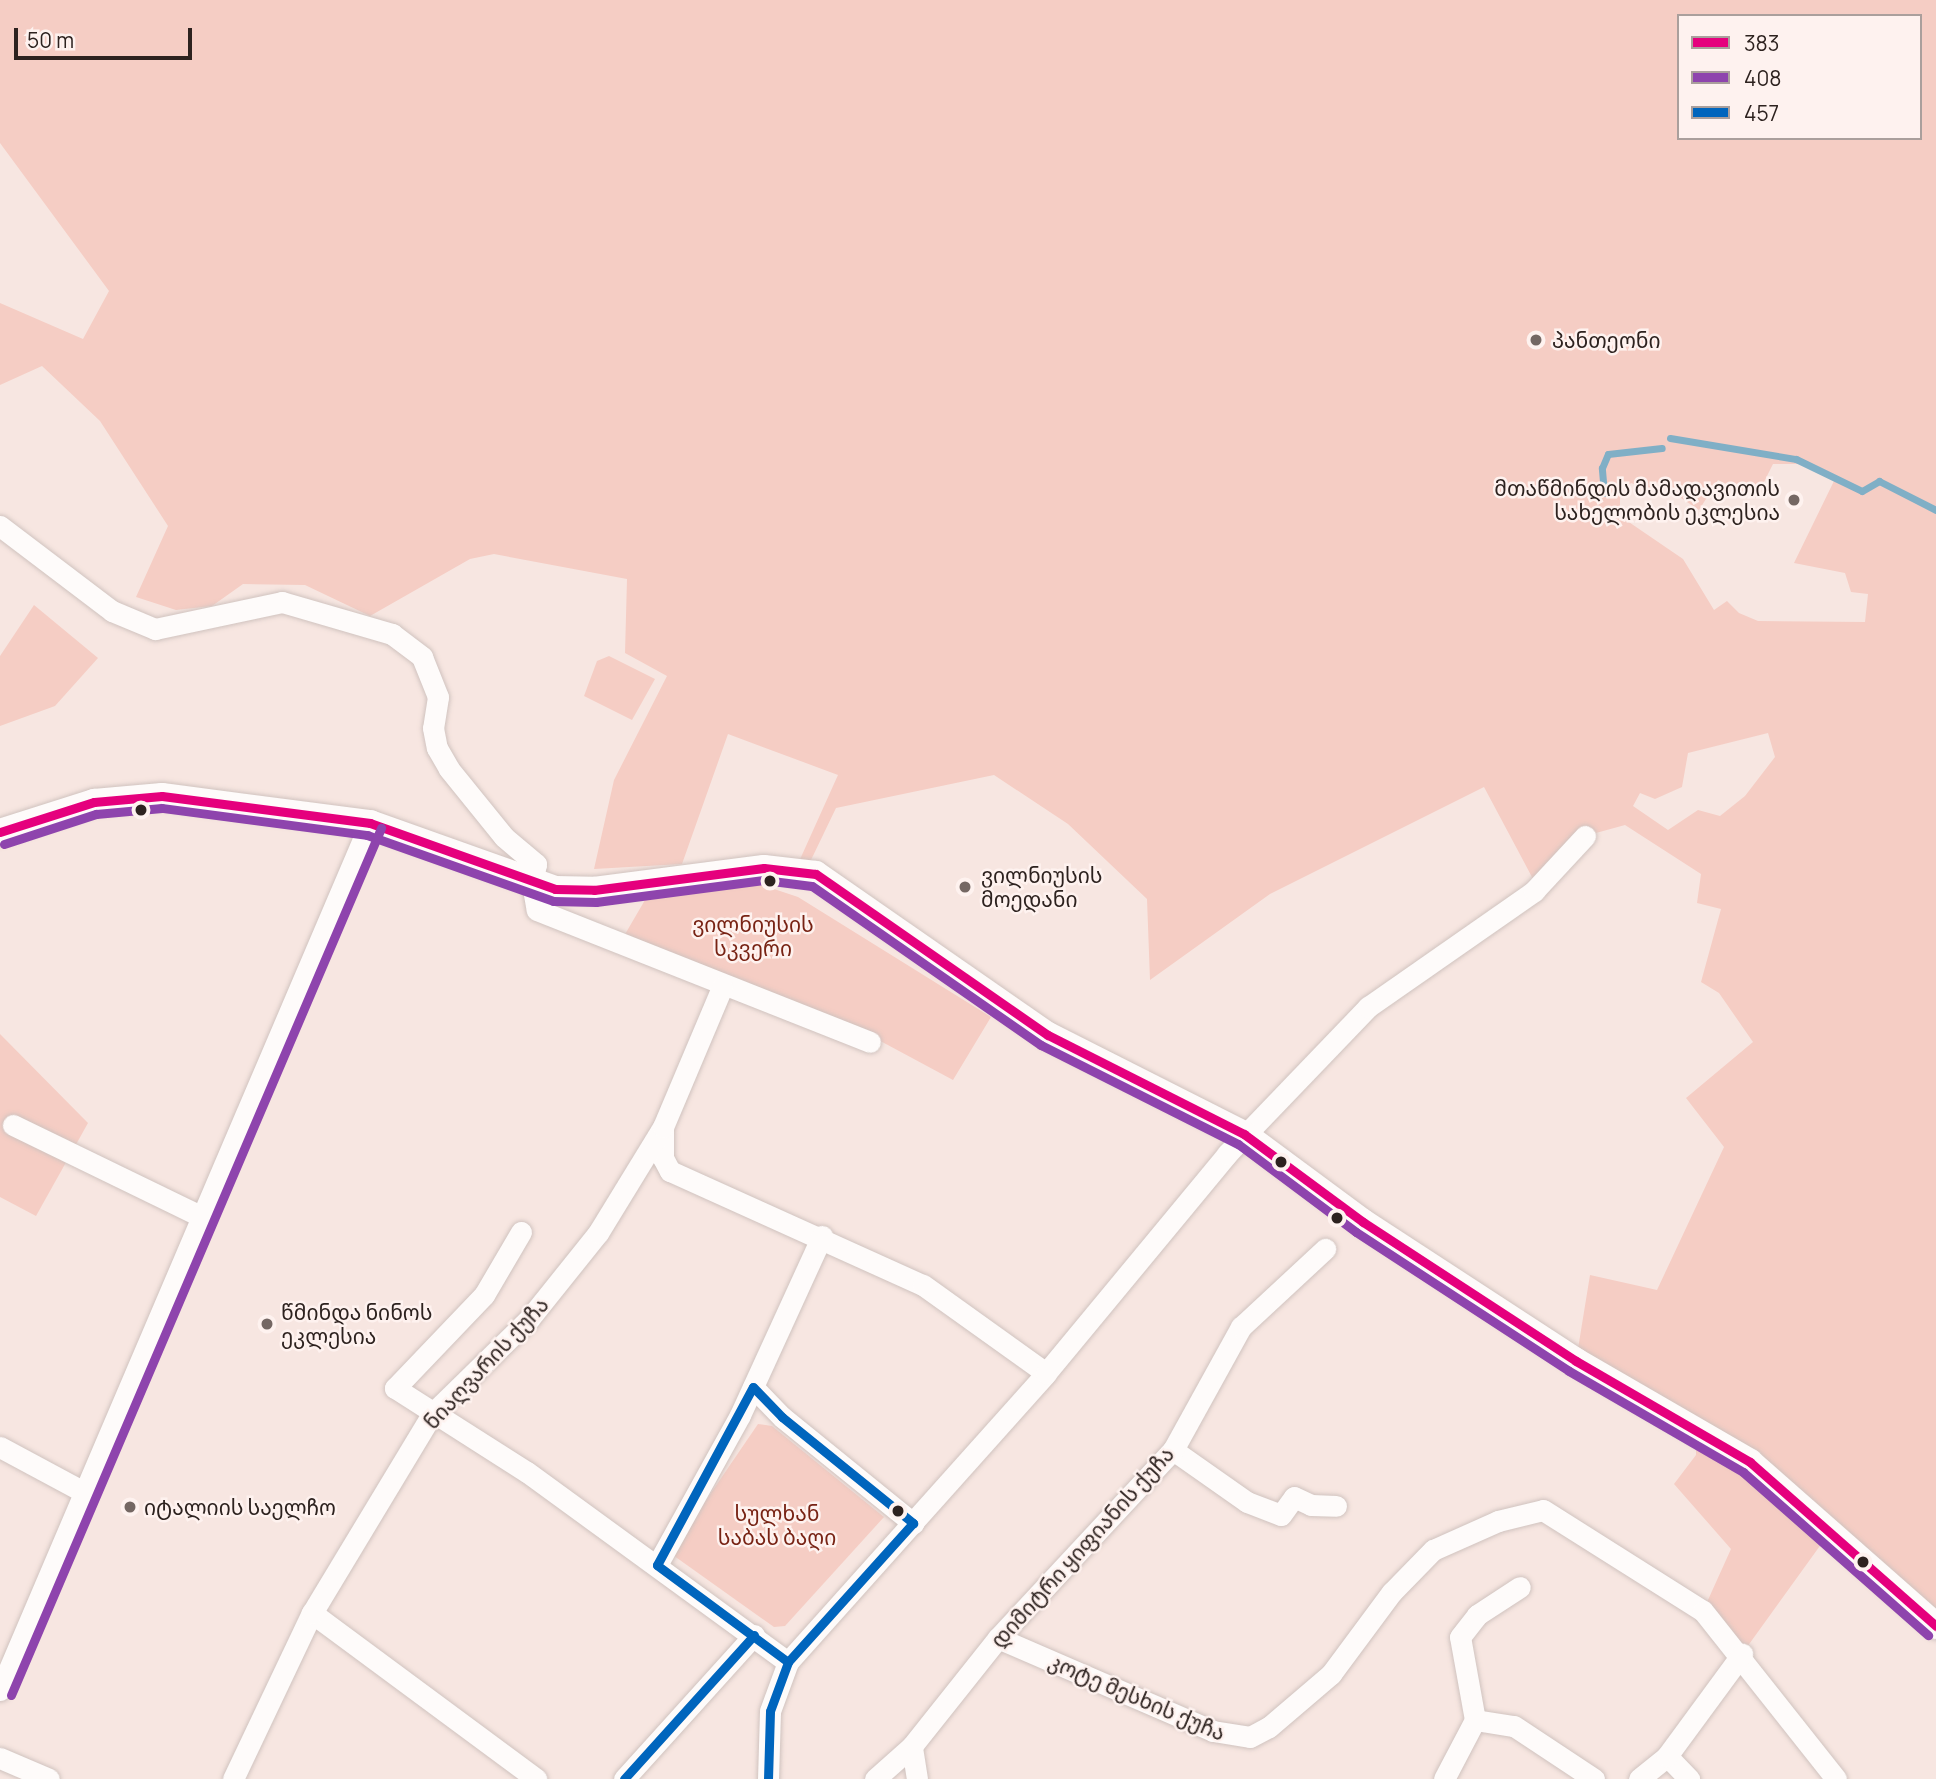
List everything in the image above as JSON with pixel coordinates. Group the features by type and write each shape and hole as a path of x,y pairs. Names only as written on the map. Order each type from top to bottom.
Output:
{"street":[{"path":"0,526 112,611 155,629 282,602 392,634 422,657 438,698 433,728 443,758 504,837 536,864 532,883 537,910 722,987 844,1028 870,1042"},
{"path":"0,832 94,802 162,796 369,822 532,883 573,891 754,868 791,868 816,874 1048,1035 1244,1135 1363,1223 1576,1361 1749,1462 1936,1626"},
{"path":"0,1690 82,1491 369,822"},
{"path":"768,1779 770,1712 788,1662 1046,1373 1244,1135 1368,1007 1534,891 1585,836"},
{"name":"ნიაღვარის ქუჩა","path":"233,1779 312,1614 432,1414 486,1365 546,1298 598,1233 663,1127 722,987"},
{"path":"13,1125 200,1216"},
{"path":"663,1127 663,1158 670,1171 822,1236 923,1285 1046,1373"},
{"path":"521,1231 484,1295 395,1388 527,1472 788,1662"},
{"path":"657,1565 753,1387 822,1236"},
{"name":"დიმიტრი ყიფიანის ქუჩა","path":"875,1779 912,1746 998,1638 1173,1450 1241,1327 1325,1249"},
{"path":"753,1387 782,1417 914,1523"},
{"path":"0,1447 82,1491"},
{"path":"1173,1450 1247,1502 1280,1515 1294,1497 1311,1504 1336,1506"},
{"name":"კოტე მესხის ქუჩა","path":"998,1638 1213,1731 1250,1737 1269,1727 1331,1674 1392,1592 1433,1550 1497,1521 1543,1510 1703,1611 1742,1654 1836,1779"},
{"path":"1444,1779 1475,1720 1460,1637 1477,1615 1520,1587"},
{"path":"312,1614 536,1779"},
{"path":"624,1779 754,1635"},
{"path":"1639,1779 1667,1756 1742,1654"},
{"path":"1475,1720 1514,1726 1593,1778"},
{"path":"912,1746 916,1779"},
{"path":"1667,1756 1689,1779"},
{"path":"0,1758 49,1779"}],"green space":[{"path":"0,0 1936,0 1936,1632 1822,1543 1742,1654 1703,1611 1731,1549 1674,1484 1696,1455 1696,1445 1576,1361 1590,1275 1657,1290 1724,1147 1686,1098 1753,1042 1719,993 1701,982 1721,909 1697,903 1701,874 1625,825 1585,836 1533,879 1484,787 1270,894 1150,980 1147,899 1068,824 994,775 836,808 811,860 797,866 838,775 728,734 682,864 594,869 614,780 667,676 625,653 627,579 494,554 470,559 370,616 305,585 243,584 212,606 176,610 136,597 168,526 100,421 42,366 0,385 0,303 83,339 109,291 0,143","holes":["1773,464 1800,464 1834,481 1794,563 1845,573 1851,592 1868,594 1865,622 1758,621 1739,613 1727,601 1714,610 1683,559 1620,516 1620,493 1631,483 1652,490 1657,482 1699,510 1718,480 1756,498","1768,733 1775,757 1745,796 1720,816 1698,810 1668,830 1633,806 1640,793 1655,799 1682,787 1688,753"]},
{"path":"34,605 98,658 55,706 0,726 0,656"},
{"path":"609,656 655,679 632,720 584,696 597,661"},
{"name":"ვილნიუსის სკვერი","path":"756,883 798,897 991,1017 953,1080 845,1022 624,936 645,900"},
{"path":"0,1034 88,1123 36,1216 0,1197"},
{"name":"სულხან საბას ბაღი","path":"758,1424 772,1426 884,1517 785,1626 774,1627 670,1553"}],"waterway":[{"path":"1670,438 1796,459 1862,491 1879,481 1936,510"},
{"path":"1604,493 1602,468 1608,454 1662,448"}],"transit line":[{"name":"383","path":"0,832 94,802 162,796 370,823 555,889 594,890 764,868 816,874 1048,1035 1244,1134 1363,1222 1576,1361 1750,1462 1936,1626"},
{"name":"408","path":"4,844 96,814 162,808 367,835 553,901 596,902 764,880 812,886 1041,1045 1238,1144 1356,1232 1569,1371 1743,1472 1928,1635"},
{"name":"408","path":"11,1695 381,828"},
{"name":"457","path":"753,1387 782,1417 913,1523 788,1662 657,1565 753,1387"},
{"name":"457","path":"624,1779 754,1635"},
{"name":"457","path":"768,1779 770,1711 788,1662"}],"place":[{"name":"პანთეონი","path":"1536,340"},
{"name":"მთაწმინდის მამადავითის სახელობის ეკლესია","path":"1794,500"},
{"name":"ვილნიუსის მოედანი","path":"965,887"},
{"name":"წმინდა ნინოს ეკლესია","path":"267,1324"},
{"name":"იტალიის საელჩო","path":"130,1507"}]}
